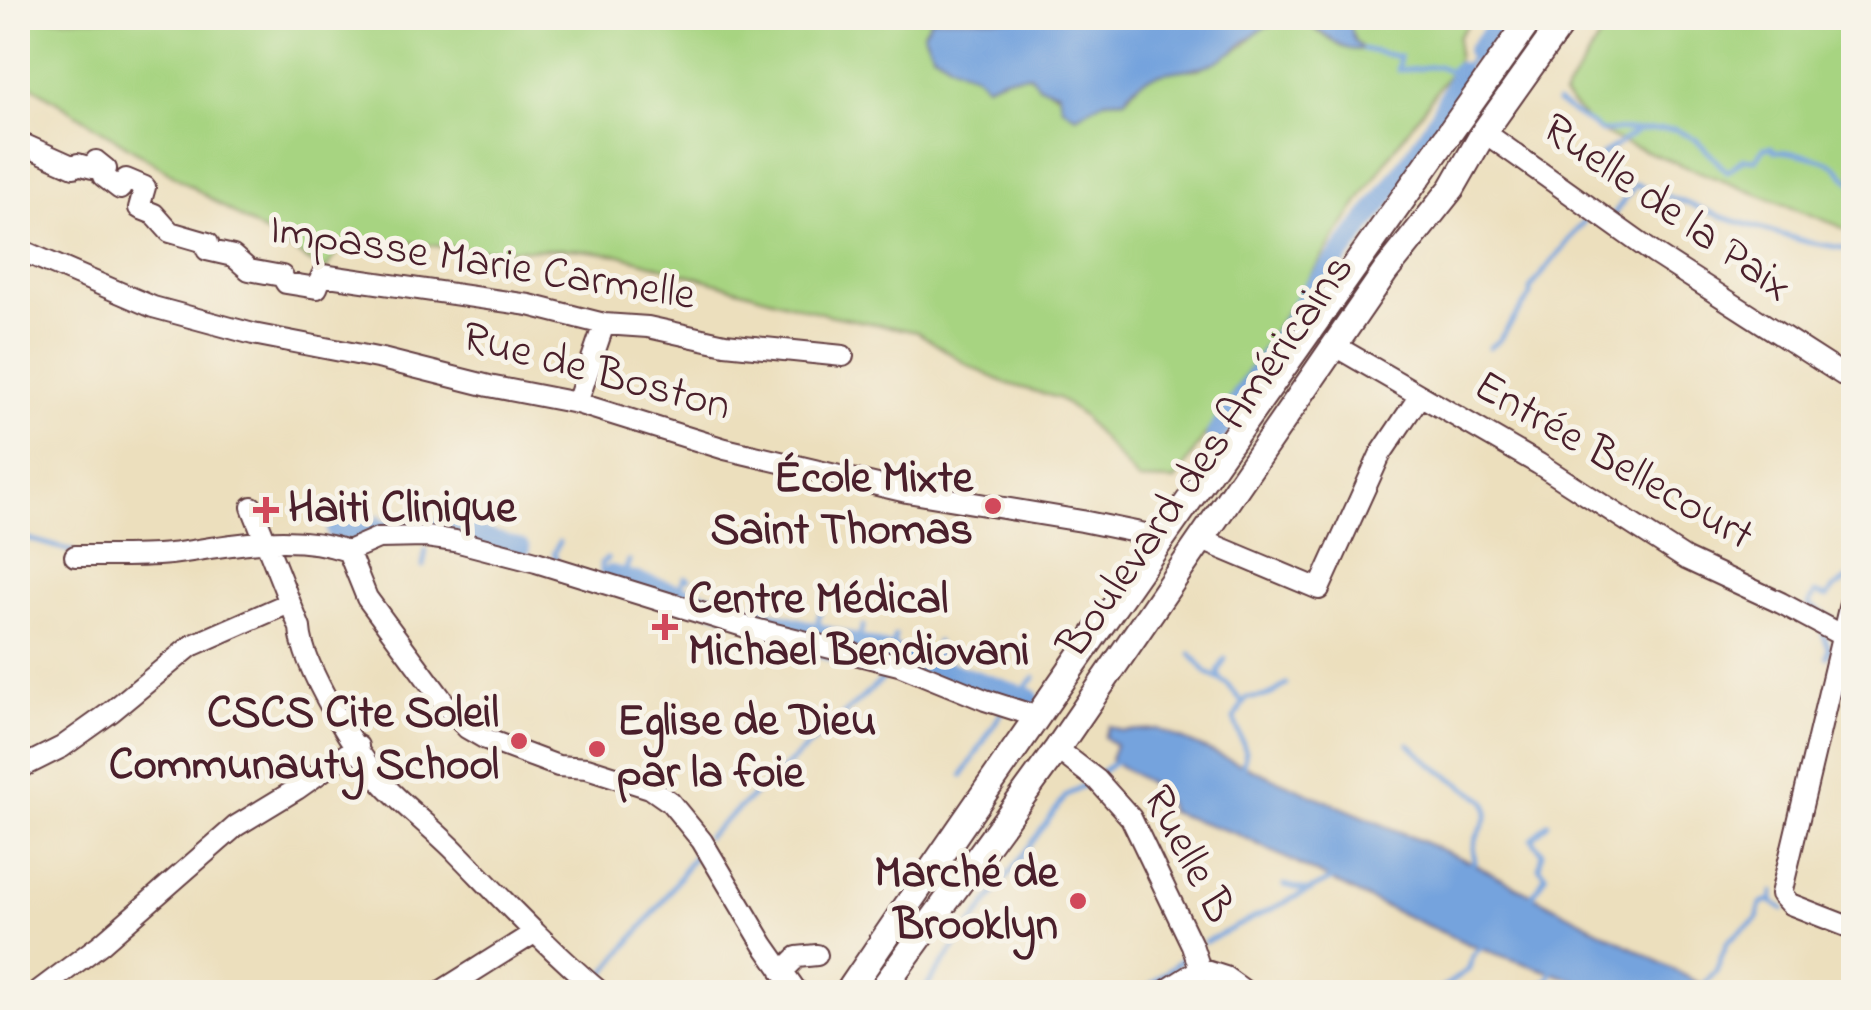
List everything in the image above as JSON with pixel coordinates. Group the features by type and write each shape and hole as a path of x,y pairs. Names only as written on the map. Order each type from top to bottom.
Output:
{"main road":[{"name":"Boulevard des Américains","path":"848,992 1035,716 1531,18"},
{"name":"Boulevard des Américains","path":"880,992 1057,750 1385,272 1452,188 1484,132 1565,18"}],"street":[{"name":"Ruelle de la Paix","path":"1484,132 1655,254 1854,382"},
{"name":"Impasse Marie Carmelle","path":"18,142 74,167 78,164 92,168 96,160 106,169 103,176 120,189 126,179 146,187 139,208 154,214 170,232 208,244 207,250 233,256 248,270 282,276 286,283 318,288 322,275 529,304 604,324 648,326 725,344 843,356"},
{"name":"Rue de Boston","path":"18,250 153,308 253,334 578,403 725,449 907,492 1165,538"},
{"path":"578,403 604,324"},
{"name":"Entrée Bellecourt","path":"1335,346 1539,464 1686,559 1782,602 1848,639"},
{"path":"1202,540 1319,589 1380,455 1419,397"},
{"path":"261,531 300,628 308,666 383,784 455,850 534,934 600,992"},
{"path":"75,556 138,557 235,543 261,531 348,551 378,538 455,541 743,626 899,665 1035,716"},
{"path":"348,551 366,598 467,728 558,766 587,768 650,788 670,802 702,841 798,992"},
{"path":"1854,587 1848,639 1825,698 1781,894 1790,904 1854,929"},
{"path":"18,769 62,747 191,646 289,603"},
{"path":"37,992 114,934 236,826 358,746"},
{"name":"Ruelle B","path":"1057,750 1097,780 1131,818 1200,969 1225,978 1246,992"},
{"path":"440,992 534,934"},
{"path":"782,972 797,957 818,955"},
{"path":"1164,992 1200,969"}],"green space":[{"path":"20,18 932,18 923,32 933,53 974,74 986,85 1006,77 1030,75 1086,108 1105,100 1125,99 1142,79 1164,71 1198,69 1245,45 1259,29 1272,25 1308,25 1342,47 1362,48 1355,42 1347,18 1472,18 1458,37 1457,62 1390,155 1175,481 1138,480 1082,416 1058,398 1005,383 971,367 917,332 828,315 620,255 573,249 471,250 403,242 338,252 325,271 18,77"},
{"path":"1612,18 1853,18 1853,235 1837,225 1614,139 1593,126 1563,96"}],"water":[{"path":"932,18 1347,18 1355,42 1363,49 1341,46 1305,24 1270,25 1213,63 1153,76 1133,88 1125,99 1105,100 1076,116 1062,107 1058,91 1039,86 1030,75 1006,77 986,85 974,74 933,53 923,32"},
{"path":"1109,726 1122,731 1158,729 1470,862 1716,992 1609,992 1473,946 1237,834 1170,812 1162,791 1110,760 1115,745 1104,737"}],"waterway":[{"path":"1476,52 1503,18"},
{"path":"1363,49 1400,57 1398,70 1438,66 1455,73 1476,52 1482,53"},
{"path":"1216,435 1312,290 1409,163 1439,115 1459,72"},
{"path":"1557,103 1601,131 1675,129 1697,140 1727,172 1743,159 1756,160 1764,148 1771,147 1830,163 1854,184"},
{"path":"1585,169 1594,168 1602,155 1636,132"},
{"path":"1613,215 1636,184 1728,219 1807,242 1854,250"},
{"path":"1489,348 1499,340 1530,296 1530,289 1588,216"},
{"path":"379,517 376,526 380,531"},
{"path":"336,531 452,528 520,549"},
{"path":"342,542 348,531"},
{"path":"18,536 72,551"},
{"path":"556,559 554,553 559,542"},
{"path":"423,566 426,550"},
{"path":"602,572 601,563 607,559"},
{"path":"629,561 625,572 632,581"},
{"path":"1832,619 1809,605 1815,593 1827,597 1854,570"},
{"path":"611,575 913,660 1029,698"},
{"path":"686,596 680,587 685,577 689,579"},
{"path":"760,600 763,617"},
{"path":"822,607 818,620 823,634"},
{"path":"863,626 859,637 869,647"},
{"path":"1823,634 1829,648 1827,657"},
{"path":"895,636 895,654"},
{"path":"913,660 917,638"},
{"path":"936,667 937,642"},
{"path":"1191,654 1242,702"},
{"path":"818,655 872,671"},
{"path":"1220,678 1218,672 1225,659"},
{"path":"707,837 893,670"},
{"path":"1010,703 1035,677"},
{"path":"1242,768 1246,752 1234,719 1246,698 1268,696 1286,684"},
{"path":"963,775 1002,712"},
{"path":"1409,744 1484,800 1487,814 1471,865"},
{"path":"1100,773 1118,760"},
{"path":"926,987 1066,796 1084,785"},
{"path":"1530,900 1546,874 1539,867 1542,852 1532,839 1548,823"},
{"path":"599,980 661,904 695,854"},
{"path":"1205,942 1332,879"},
{"path":"1284,885 1310,891"},
{"path":"1773,892 1772,902 1783,909"},
{"path":"1697,992 1716,971 1728,941 1757,919 1761,904 1772,899"},
{"path":"1439,990 1468,970 1474,954 1484,945"},
{"path":"1142,992 1186,956"},
{"path":"1529,992 1549,979 1554,967"},
{"path":"18,988 21,992"}],"place":[{"name":"École Mixte Saint Thomas","path":"993,506"},
{"name":"Haiti Clinique","path":"266,510"},
{"name":"Centre Médical Michael Bendiovani","path":"665,627"},
{"name":"CSCS Cite Soleil Communauty School","path":"519,741"},
{"name":"Eglise de Dieu par la foie","path":"597,749"},
{"name":"Marché de Brooklyn","path":"1078,901"}]}
